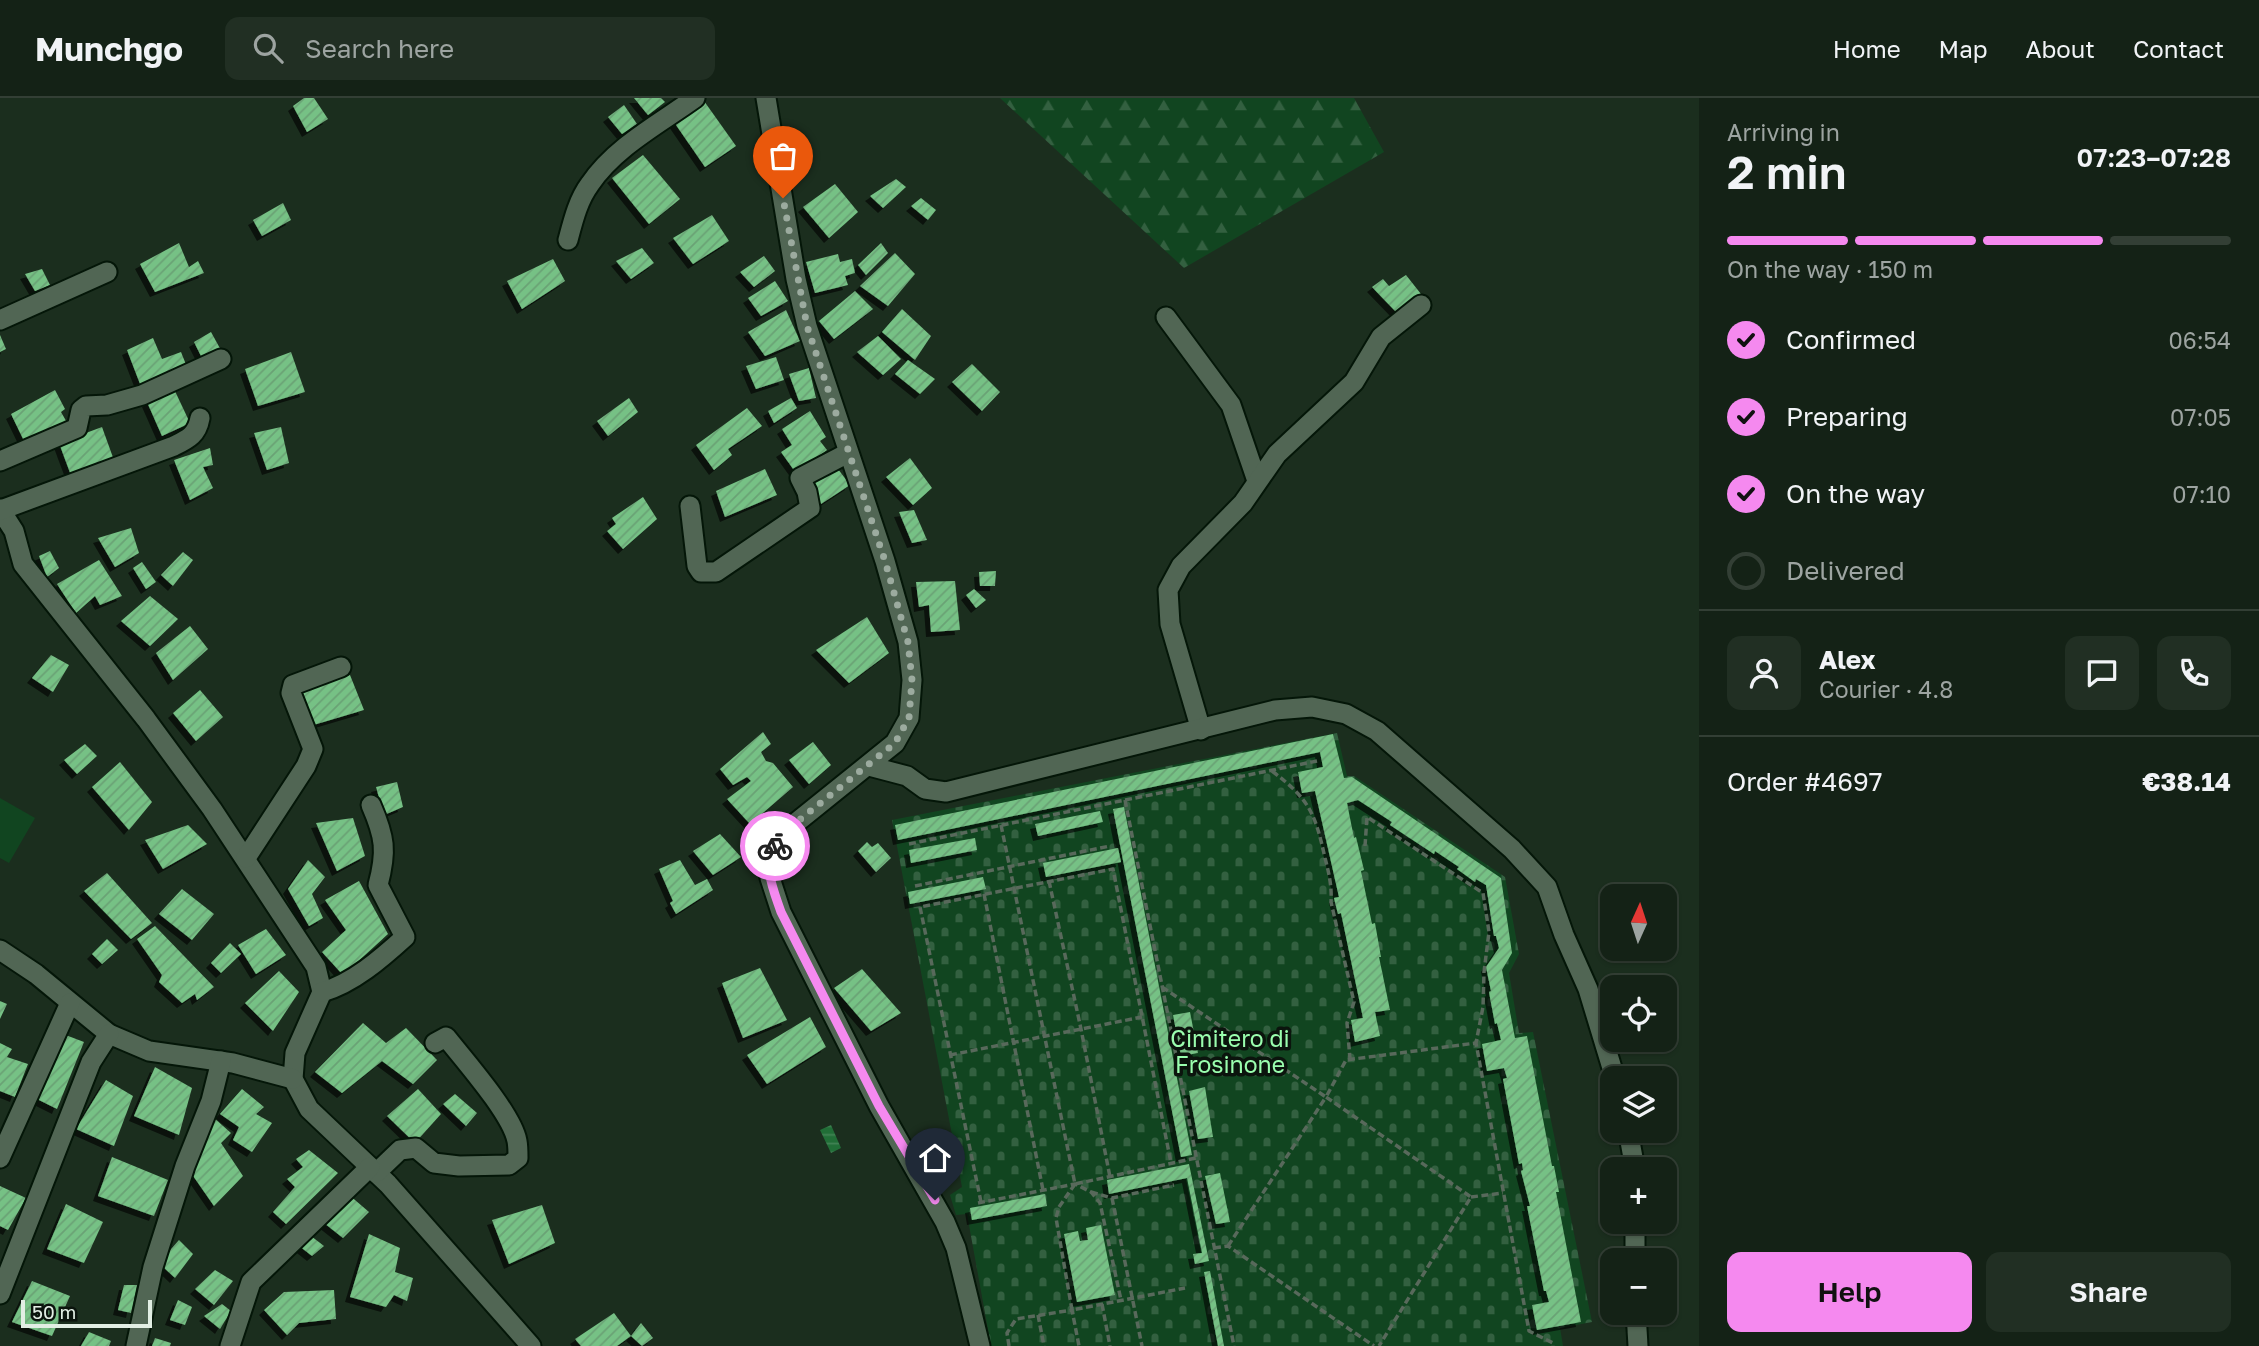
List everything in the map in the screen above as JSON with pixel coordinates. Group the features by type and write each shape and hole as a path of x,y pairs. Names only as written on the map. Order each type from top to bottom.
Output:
{"street":[{"path":"568,240 575,214 589,185 613,156 695,98"},
{"path":"766,98 796,279 807,326 885,561 908,642 912,680 909,718 895,743 782,834 770,853 769,878 781,912 879,1106 945,1222 956,1248 980,1346"},
{"path":"0,320 107,271"},
{"path":"1201,730 1170,624 1168,590 1181,566 1243,503 1277,454 1354,382 1381,337 1421,305"},
{"path":"1166,317 1231,405 1257,481"},
{"path":"0,461 77,428 81,410 86,406 107,405 142,395 221,359"},
{"path":"201,418 199,427 191,438 174,446 0,509 14,531 23,564 146,719 246,859 316,967 322,992 295,1053 292,1079 309,1109 373,1170 531,1346"},
{"path":"690,506 697,566 701,572 716,572 810,508 807,492 800,478 848,453"},
{"path":"246,859 306,766 313,749 291,694 293,685 341,667"},
{"path":"869,766 906,776 925,789 946,792 1275,710 1312,707 1346,715 1377,731 1512,849 1547,887 1564,935 1588,989 1611,1066"},
{"path":"903,728 906,776"},
{"path":"322,992 337,988 405,937 377,885 384,863 385,846 371,805"},
{"path":"0,950 36,974 109,1034 149,1051 221,1062 292,1079"},
{"path":"0,1158 70,1003"},
{"path":"0,1294 91,1062 109,1034"},
{"path":"230,1346 251,1282 373,1170 400,1150 416,1148 434,1163 458,1166 509,1165 518,1158 518,1142 511,1124 446,1037 435,1043"},
{"path":"136,1346 153,1266 185,1166 211,1101 221,1062"},
{"path":"1637,1325 1638,1346"}],"path":[{"path":"909,844 1317,761"},
{"path":"1272,771 1289,783 1316,818 1354,1002 1347,1023 1350,1059"},
{"path":"1125,800 1234,1346"},
{"path":"1365,846 1367,817 1483,892 1489,932 1483,972 1483,1007 1476,1043 1529,1331 1553,1343 1553,1346"},
{"path":"1001,825 1075,1184 1059,1207 1056,1218 1079,1346"},
{"path":"915,886 1110,846"},
{"path":"1171,1163 1113,869 920,907 980,1202 1196,1158"},
{"path":"1049,881 1110,1177"},
{"path":"984,894 1043,1190"},
{"path":"1162,987 1471,1197 1503,1193"},
{"path":"950,1055 1142,1017"},
{"path":"1228,1246 1326,1097 1346,1060 1476,1043"},
{"path":"1075,1184 1112,1198 1174,1185"},
{"path":"1091,1192 1100,1203 1121,1300"},
{"path":"1214,1248 1228,1246 1377,1346 1471,1197"},
{"path":"1112,1198 1142,1346"},
{"path":"1009,1346 1007,1333 1016,1319 1185,1288"},
{"path":"1102,1304 1110,1346"},
{"path":"1038,1315 1044,1346"}],"green space":[{"path":"1000,98 1354,98 1384,152 1184,268"},
{"name":"Cimitero di Frosinone","path":"1337,733 1347,776 1354,776 1505,877 1519,954 1509,973 1519,1033 1533,1032 1592,1322 1560,1328 1563,1346 991,1346 967,1214 956,1215 950,1195 962,1187 892,820"},
{"path":"0,798 35,818 9,863 0,858"}],"shaded area":[{"path":"831,1125 841,1148 831,1153 820,1130"}],"building":[{"path":"304,98 314,98 328,119 307,132 293,106"},
{"path":"634,98 661,98 665,102 648,115"},
{"path":"704,101 736,146 705,167 674,122"},
{"path":"624,105 637,124 622,134 608,117"},
{"path":"643,155 680,199 649,224 612,178"},
{"path":"896,179 906,187 883,208 870,196"},
{"path":"835,184 858,212 829,238 803,207"},
{"path":"921,198 936,210 928,220 911,206"},
{"path":"283,203 291,220 262,236 253,220"},
{"path":"712,215 729,241 693,264 673,238"},
{"path":"179,243 189,267 198,261 204,273 155,292 140,264"},
{"path":"881,243 888,253 866,275 858,265"},
{"path":"642,248 654,263 631,279 616,261"},
{"path":"895,253 915,274 888,306 860,286"},
{"path":"838,254 840,262 852,259 855,273 845,276 848,285 815,293 806,262"},
{"path":"764,256 775,271 754,287 740,272"},
{"path":"553,259 565,281 522,309 507,281"},
{"path":"42,269 50,285 35,291 25,274"},
{"path":"1406,275 1421,294 1397,313 1372,287 1383,279 1389,286"},
{"path":"775,281 788,301 761,316 748,298"},
{"path":"855,291 873,309 834,339 819,321"},
{"path":"902,309 931,336 915,360 882,332"},
{"path":"786,310 800,341 765,356 748,332"},
{"path":"211,332 222,352 205,364 194,342"},
{"path":"0,335 6,349 0,352"},
{"path":"878,336 901,359 883,375 857,352"},
{"path":"153,338 162,359 181,352 187,367 142,389 127,350"},
{"path":"291,352 305,392 258,406 245,369"},
{"path":"776,357 784,380 756,389 746,366"},
{"path":"908,360 935,379 920,394 895,374"},
{"path":"972,364 1000,392 982,411 952,382"},
{"path":"809,368 816,398 799,401 789,374"},
{"path":"174,389 190,423 162,436 147,402"},
{"path":"55,390 65,409 61,412 69,426 27,447 11,414"},
{"path":"629,398 638,412 608,436 597,421"},
{"path":"791,398 797,408 774,423 768,411"},
{"path":"747,408 762,426 728,449 732,455 714,470 696,445"},
{"path":"810,411 826,437 820,441 827,450 796,473 781,452 792,445 782,429"},
{"path":"102,427 115,463 72,478 59,443"},
{"path":"281,427 289,463 267,470 254,433"},
{"path":"210,448 213,465 203,467 213,488 190,500 174,460"},
{"path":"910,458 932,488 913,505 886,477"},
{"path":"835,465 850,485 821,504 808,483"},
{"path":"765,469 777,495 725,517 716,491"},
{"path":"643,497 657,519 623,549 607,531 616,524 612,518"},
{"path":"914,510 927,540 912,543 899,512"},
{"path":"131,528 139,553 115,567 98,538"},
{"path":"50,551 59,568 47,577 39,556"},
{"path":"183,552 193,560 173,586 161,575"},
{"path":"99,560 122,596 100,605 95,596 76,613 57,584"},
{"path":"142,562 156,582 146,589 133,568"},
{"path":"996,571 995,586 980,586 979,572"},
{"path":"955,581 960,630 931,632 929,605 919,607 916,582"},
{"path":"974,589 986,600 976,608 966,595"},
{"path":"150,596 178,619 150,646 121,621"},
{"path":"867,617 889,653 849,683 816,650"},
{"path":"190,626 208,649 173,680 156,653"},
{"path":"51,655 69,665 53,692 32,678"},
{"path":"350,675 364,710 310,726 301,690"},
{"path":"200,690 223,717 196,741 173,713"},
{"path":"763,732 771,744 761,752 766,761 773,763 793,787 750,824 727,799 751,781 747,777 733,785 720,769"},
{"path":"1333,734 1344,778 1352,777 1501,878 1512,953 1502,970 1515,1038 1527,1036 1559,1192 1556,1192 1581,1322 1537,1330 1532,1305 1549,1302 1544,1291 1527,1206 1530,1206 1521,1171 1522,1163 1519,1164 1503,1079 1507,1078 1504,1068 1487,1071 1482,1044 1501,1040 1497,1023 1495,1024 1486,967 1499,948 1494,936 1486,885 1476,879 1475,882 1457,869 1459,867 1390,825 1392,822 1358,800 1347,803 1364,870 1361,871 1372,924 1375,923 1390,1010 1375,1012 1380,1036 1355,1042 1351,1020 1363,1018 1341,913 1338,914 1334,898 1339,897 1315,791 1302,793 1298,772 1323,767 1320,752 898,840 895,825"},
{"path":"813,742 831,765 809,784 789,760"},
{"path":"85,744 97,756 77,774 64,760"},
{"path":"120,762 152,802 129,830 92,787"},
{"path":"397,782 403,807 384,815 376,787"},
{"path":"1124,807 1192,1155 1181,1157 1113,809"},
{"path":"1100,811 1103,822 1038,836 1035,824"},
{"path":"353,818 365,856 337,871 316,823"},
{"path":"188,825 207,844 163,869 145,840"},
{"path":"720,834 741,857 713,875 693,851"},
{"path":"975,838 977,850 911,863 909,850"},
{"path":"867,842 872,847 878,843 891,858 876,872 858,851"},
{"path":"1118,848 1121,862 1046,877 1043,863"},
{"path":"308,860 325,877 312,894 323,918 309,926 288,889"},
{"path":"680,860 695,885 707,879 713,890 676,914 659,869"},
{"path":"107,873 152,923 131,939 84,891"},
{"path":"983,877 986,889 910,904 908,892"},
{"path":"359,881 388,934 343,975 322,952 346,930 325,900"},
{"path":"182,889 214,914 192,940 159,914"},
{"path":"155,926 214,987 197,1000 195,994 182,1003 159,982 162,975 137,939"},
{"path":"266,929 286,955 256,974 238,945"},
{"path":"107,939 118,950 102,964 92,954"},
{"path":"230,943 241,954 221,973 211,963"},
{"path":"760,968 787,1020 743,1038 722,983"},
{"path":"862,969 901,1013 871,1031 834,988"},
{"path":"279,971 299,992 273,1031 245,1003"},
{"path":"0,1001 7,1004 0,1019"},
{"path":"1190,1012 1198,1053 1181,1056 1173,1015"},
{"path":"810,1017 826,1047 767,1084 747,1055"},
{"path":"363,1023 386,1043 406,1028 437,1060 413,1084 382,1061 342,1093 315,1072"},
{"path":"63,1034 84,1042 57,1109 35,1098"},
{"path":"0,1043 12,1049 7,1057 28,1064 15,1097 0,1091"},
{"path":"155,1067 192,1088 179,1135 134,1116"},
{"path":"106,1080 133,1096 114,1146 76,1129"},
{"path":"1205,1087 1213,1137 1198,1139 1189,1091"},
{"path":"242,1089 264,1107 256,1114 272,1123 252,1152 233,1140 239,1127 220,1114"},
{"path":"418,1089 441,1114 415,1143 387,1116"},
{"path":"455,1094 477,1113 466,1126 443,1104"},
{"path":"214,1118 231,1133 221,1143 243,1176 214,1206 189,1170"},
{"path":"309,1150 338,1173 286,1224 273,1212 295,1187 287,1179 303,1167 296,1159"},
{"path":"112,1157 168,1180 154,1216 98,1196"},
{"path":"1189,1164 1209,1261 1195,1264 1193,1254 1202,1253 1187,1178 1109,1194 1107,1180"},
{"path":"1220,1173 1230,1222 1216,1224 1205,1176"},
{"path":"0,1186 26,1198 8,1230 0,1226"},
{"path":"348,1194 369,1212 343,1238 319,1219"},
{"path":"1045,1194 1047,1206 972,1220 970,1208"},
{"path":"66,1204 103,1222 84,1263 47,1249"},
{"path":"542,1205 555,1243 509,1264 492,1220"},
{"path":"1101,1225 1115,1295 1077,1302 1064,1234 1078,1231 1080,1241 1088,1240 1086,1228"},
{"path":"369,1234 400,1248 395,1272 413,1278 407,1301 394,1295 386,1307 350,1297"},
{"path":"311,1236 324,1246 312,1256 298,1245"},
{"path":"179,1240 193,1254 175,1278 159,1263"},
{"path":"215,1270 233,1281 214,1305 195,1289"},
{"path":"1210,1271 1224,1346 1218,1346 1204,1272"},
{"path":"32,1281 70,1296 52,1336 12,1322"},
{"path":"124,1285 137,1285 131,1313 118,1310"},
{"path":"334,1290 336,1319 299,1323 287,1335 264,1310 284,1292"},
{"path":"178,1300 192,1307 185,1325 170,1320"},
{"path":"222,1304 231,1311 220,1329 204,1316"},
{"path":"614,1313 631,1336 617,1346 581,1346 575,1339"},
{"path":"641,1323 653,1338 642,1346 631,1336"},
{"path":"89,1332 111,1341 109,1346 81,1346"},
{"path":"155,1338 171,1343 170,1346 152,1346"}],"way so far":[{"path":"775,846 782,834 895,743 909,718 912,680 908,642 885,561 807,326 796,279 783,198"}],"route":[{"path":"775,846 770,853 769,878 781,912 879,1106 935,1200"}]}
